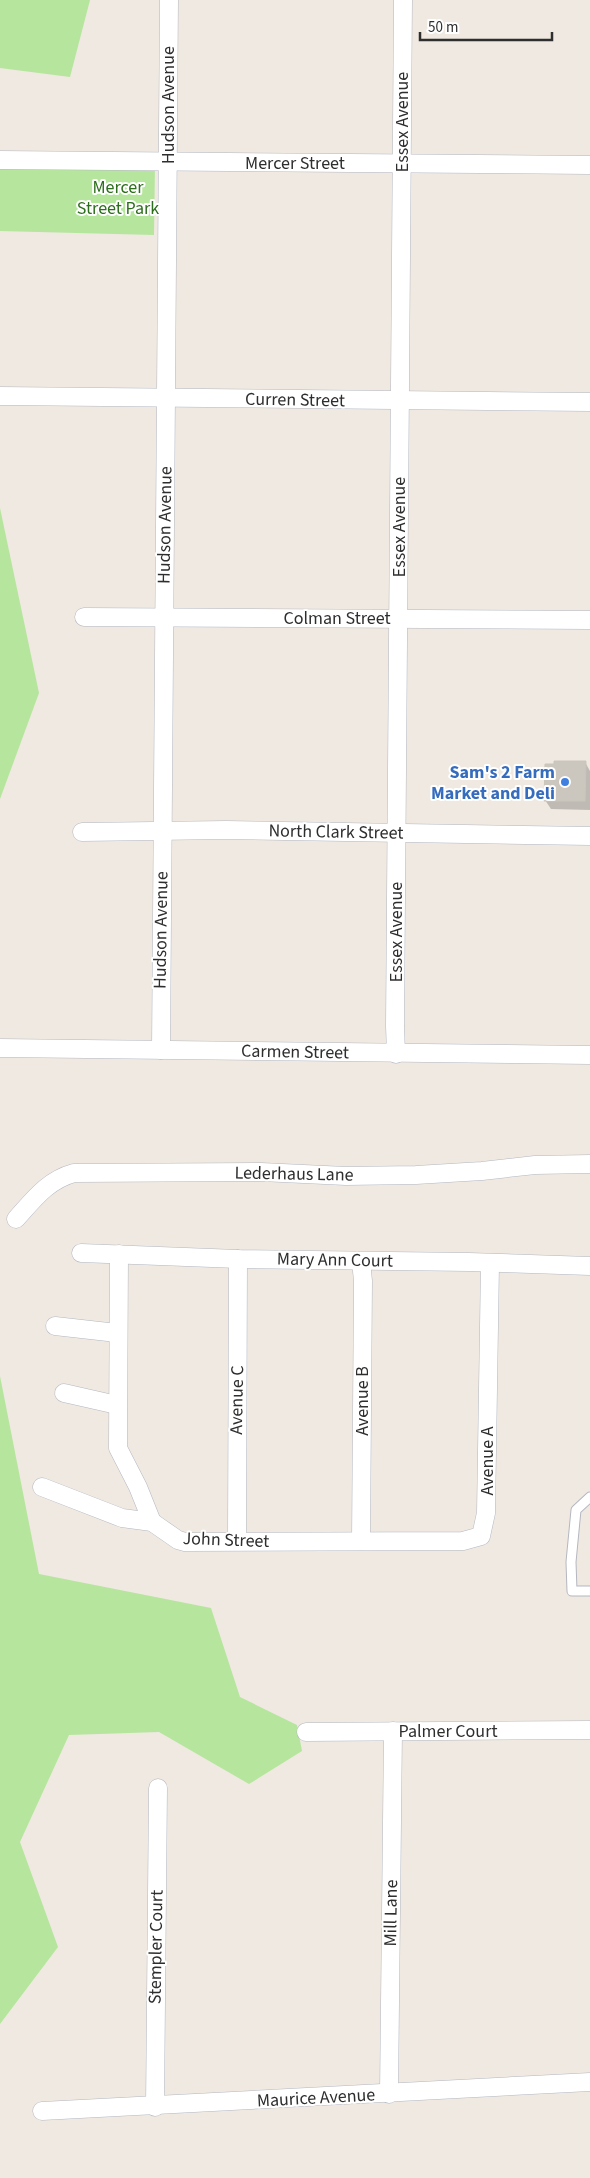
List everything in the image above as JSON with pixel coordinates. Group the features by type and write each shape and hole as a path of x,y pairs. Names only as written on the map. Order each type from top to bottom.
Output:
{"street":[{"name":"Hudson Avenue","path":"161,1050 169,0"},
{"name":"Essex Avenue","path":"396,1054 403,0"},
{"name":"Mercer Street","path":"0,160 590,165"},
{"name":"Curren Street","path":"0,396 590,402"},
{"name":"Colman Street","path":"84,617 590,620"},
{"name":"North Clark Street","path":"82,832 226,830 590,836"},
{"name":"Carmen Street","path":"0,1048 590,1055"},
{"name":"Lederhaus Lane","path":"16,1218 46,1185 62,1176 74,1173 261,1172 346,1176 416,1175 482,1172 535,1165 590,1164"},
{"name":"Mary Ann Court","path":"81,1253 238,1259 590,1266"},
{"path":"118,1254 118,1448 138,1487 152,1522"},
{"name":"Avenue C","path":"237,1541 238,1259"},
{"name":"Avenue B","path":"361,1261 363,1301 361,1541"},
{"name":"Avenue A","path":"361,1541 463,1541 481,1536 486,1513 490,1264"},
{"path":"55,1326 117,1334"},
{"path":"64,1393 117,1405"},
{"name":"John Street","path":"42,1487 122,1518 152,1522 178,1540 361,1541"},
{"name":"Palmer Court","path":"306,1732 590,1730"},
{"name":"Mill Lane","path":"389,2094 393,1731"},
{"name":"Stempler Court","path":"154,2106 158,1788"},
{"name":"Maurice Avenue","path":"42,2111 590,2082"}],"lane":[{"path":"590,1497 576,1510 571,1562 572,1591 590,1592"}],"green space":[{"path":"0,0 90,0 70,77 0,68"},
{"name":"Mercer Street Park","path":"155,162 154,235 0,231 0,163"},
{"path":"0,508 39,693 0,799"},
{"path":"0,1376 39,1574 211,1608 240,1697 297,1725 302,1751 249,1784 159,1732 69,1735 20,1842 58,1947 0,2024"}],"building":[{"name":"Sam's 2 Farm Market and Deli","path":"554,761 586,761 585,801 544,801 545,764 554,764"}],"place":[{"name":"Sam's 2 Farm Market and Deli","path":"565,782"}]}
